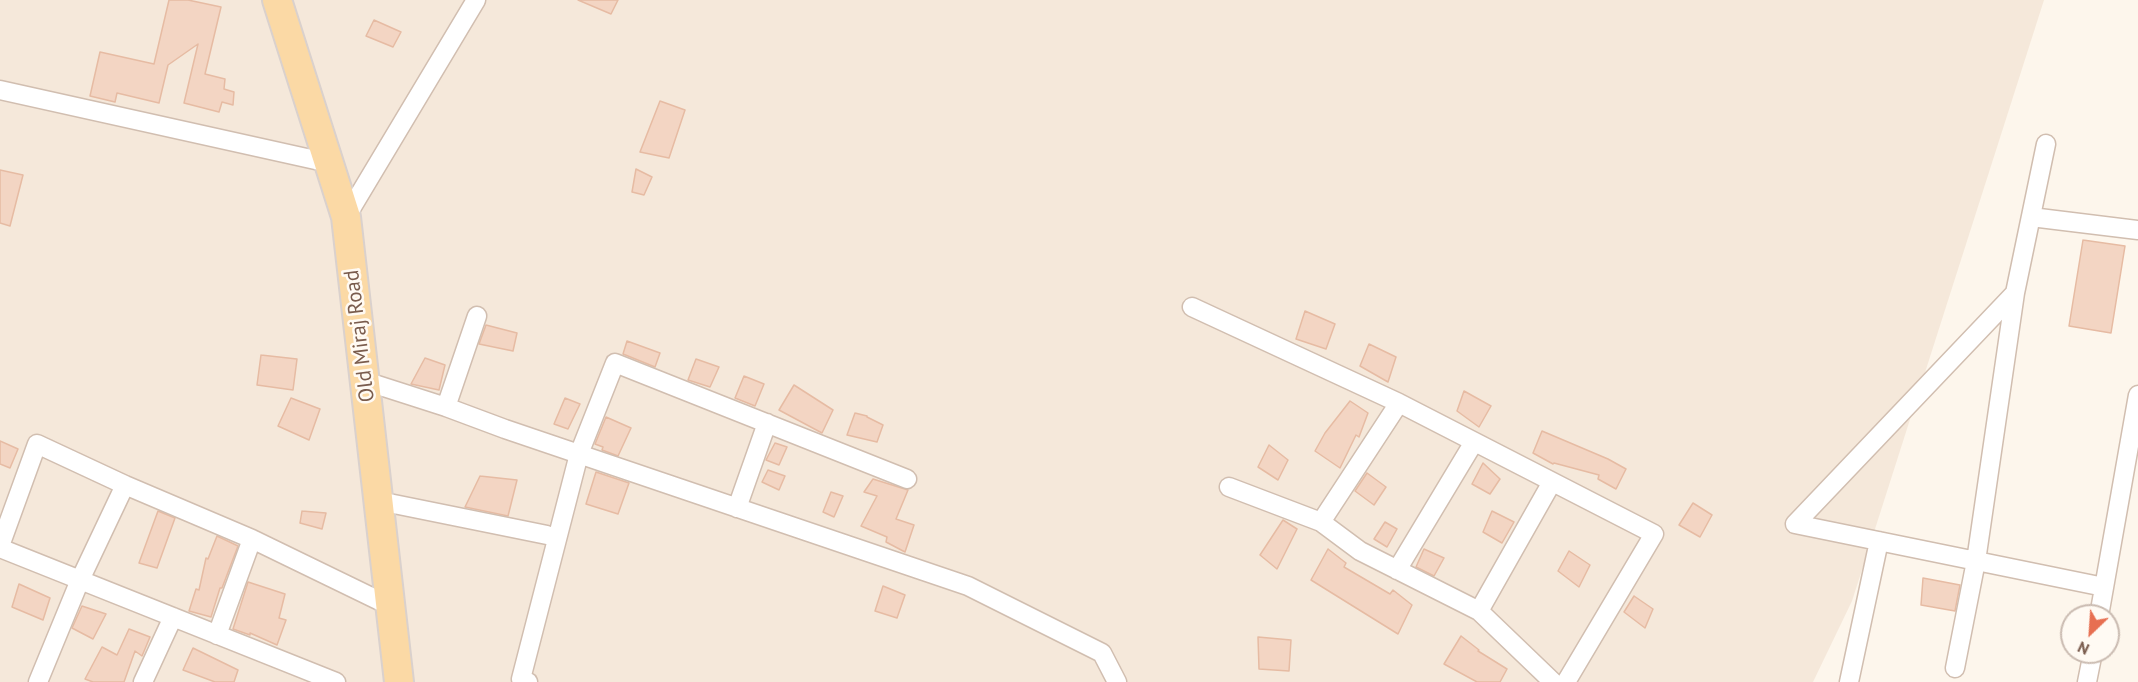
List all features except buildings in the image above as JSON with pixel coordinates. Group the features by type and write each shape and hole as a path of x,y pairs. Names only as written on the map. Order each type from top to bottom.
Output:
{"main road":[{"name":"Old Miraj Road","path":"277,0 346,217 399,682"}],"street":[{"path":"346,217 476,0"},
{"path":"0,90 329,163"},
{"path":"1955,668 1976,561 2015,293 2046,144"},
{"path":"2031,217 2138,230"},
{"path":"2015,293 1795,524 2104,587"},
{"path":"1192,307 1399,403 1654,534 1566,682"},
{"path":"446,407 477,316"},
{"path":"528,682 521,679 579,454 615,363 907,479"},
{"path":"365,381 968,586 1102,653 1118,682"},
{"path":"2101,604 2138,395"},
{"path":"1320,522 1399,403"},
{"path":"737,508 767,423"},
{"path":"1397,570 1474,442"},
{"path":"336,682 0,547 37,444 125,485 252,539 390,606"},
{"path":"1479,611 1552,482"},
{"path":"38,682 80,580 125,485"},
{"path":"1229,487 1320,522 1360,551 1479,611 1553,682"},
{"path":"379,501 547,535"},
{"path":"217,634 252,539"},
{"path":"1849,682 1879,541"},
{"path":"142,682 173,617"},
{"path":"2087,682 2090,664"}],"shaded area":[{"path":"0,0 2044,0 1852,601 1813,682 0,682"}]}
